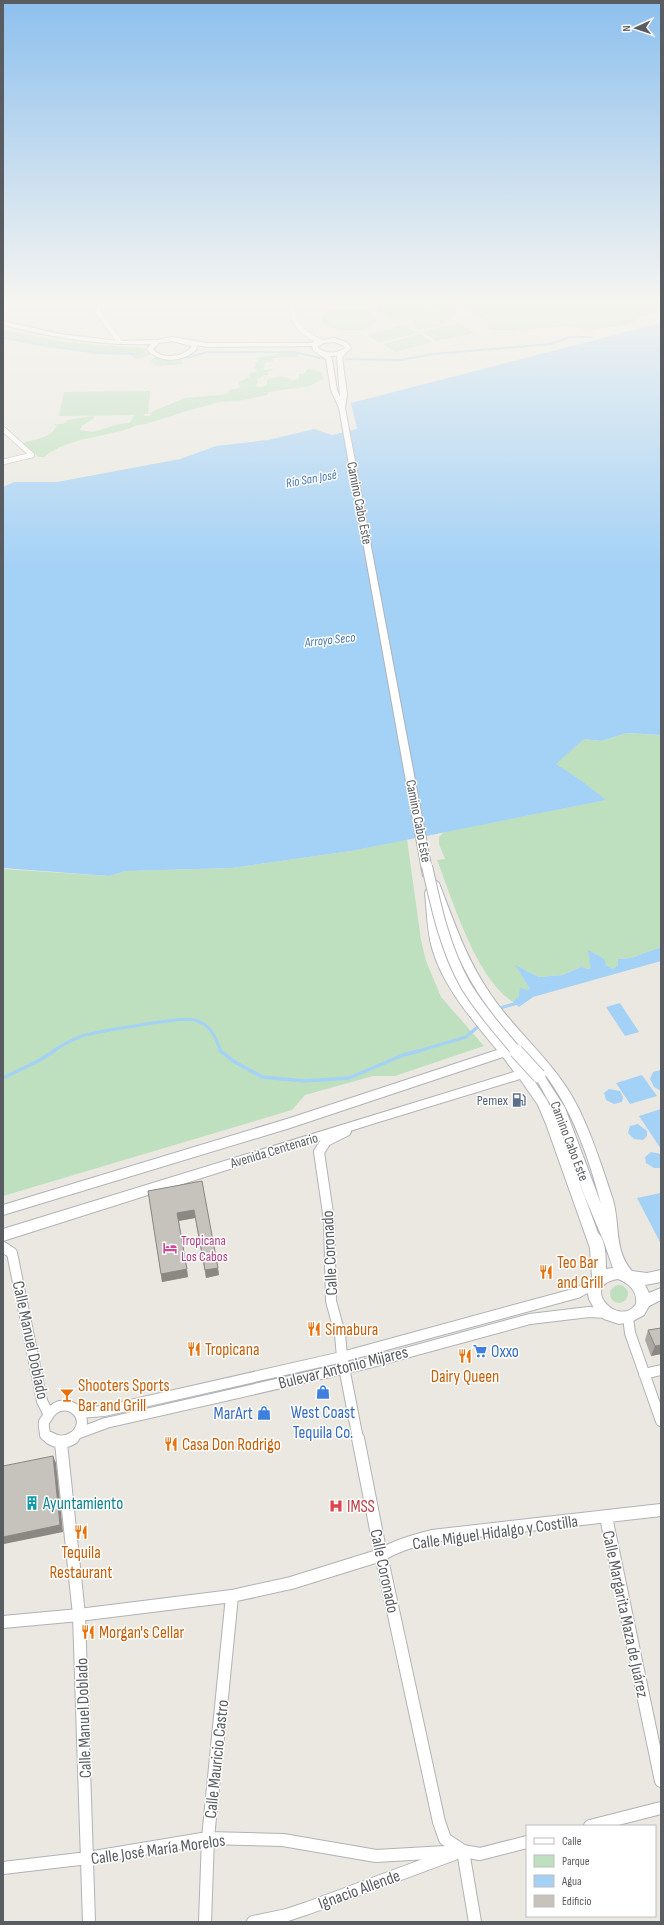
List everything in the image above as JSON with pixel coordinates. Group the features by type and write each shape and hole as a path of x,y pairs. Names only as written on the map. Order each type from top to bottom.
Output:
{"main road":[{"name":"Camino Cabo Este","path":"334,390 342,408 427,866 443,930 460,974 476,1001 542,1071 559,1108 591,1197 611,1242 619,1266 629,1277"},
{"name":"Camino Cabo Este","path":"342,408 343,390"},
{"path":"427,866 470,971 487,999 525,1043 542,1071 564,1092 577,1119 606,1200 610,1216 611,1242"},
{"path":"427,866 433,926 440,956 459,995 523,1074 543,1103 550,1118 595,1244"},
{"name":"Avenida Centenario","path":"3,1210 290,1123 504,1052 525,1043"},
{"name":"Avenida Centenario","path":"3,1235 369,1120 523,1074 542,1071"},
{"name":"Camino Cabo Este","path":"591,1197 595,1244 599,1258 598,1280"},
{"path":"661,1276 647,1279 629,1277 614,1273 608,1274 598,1280 594,1290 595,1299 600,1308 615,1316 628,1317 638,1311 643,1302 661,1294"},
{"path":"629,1277 641,1288 643,1302"}],"street":[{"path":"3,429 32,455 3,462"},
{"name":"Calle Coronado","path":"369,1120 328,1139 321,1146 319,1152 329,1220 331,1301 340,1334 342,1357 381,1555 444,1839 463,1851"},
{"name":"Calle Manuel Doblado","path":"3,1247 12,1253 42,1401 48,1413"},
{"name":"Bulevar Antonio Mijares","path":"80,1413 111,1410 342,1357 577,1293 598,1280"},
{"name":"Bulevar Antonio Mijares","path":"79,1433 106,1423 345,1368 530,1319 589,1312 609,1314"},
{"path":"628,1317 630,1333 661,1421"},
{"path":"644,1374 661,1370"},
{"path":"59,1406 71,1406 80,1413 83,1423 79,1433 73,1439 61,1443 51,1441 45,1435 43,1426 48,1413 59,1406"},
{"name":"Calle Manuel Doblado","path":"61,1443 79,1615 89,1922"},
{"name":"Calle Miguel Hidalgo y Costilla","path":"3,1622 79,1615 232,1596 291,1583 381,1555 389,1549 411,1541 451,1534 661,1510"},
{"name":"Calle Margarita Maza de Juárez","path":"606,1517 661,1781"},
{"name":"Calle Mauricio Castro","path":"205,1922 208,1838 232,1596"},
{"path":"594,1825 661,1808"},
{"name":"Calle José María Morelos","path":"3,1868 88,1858 208,1838 283,1840 376,1856 463,1851 480,1854 526,1842"},
{"path":"463,1851 475,1922"},
{"name":"Ignacio Allende","path":"253,1922 294,1913 463,1851"}],"green space":[{"path":"229,390 283,390 269,392 267,395 239,401 220,402 114,433 77,441 54,450 44,457 39,457 24,444 25,442 47,436 57,426 54,424 63,424 68,420 93,416 94,418 82,426 80,430 93,432 119,424 129,423 135,415 59,416 64,392 150,391 148,414 143,414 145,416 150,416 151,412 185,398 220,395 228,393"},
{"path":"627,733 661,735 661,947 631,958 618,959 618,965 613,969 589,951 592,968 589,969 581,967 563,975 539,977 516,966 530,989 513,1002 500,991 488,976 467,938 437,860 445,859 439,844 439,837 444,832 605,800 582,781 555,764 584,739 601,741"},
{"path":"407,839 421,940 426,961 441,997 484,1046 395,1076 373,1076 305,1095 292,1110 3,1196 3,869 109,876 126,871 232,868 351,851"},
{"path":"619,1285 625,1288 628,1294 625,1300 619,1303 613,1300 610,1294 613,1288"}],"water":[{"path":"402,390 661,390 661,735 627,733 601,741 584,739 556,764 582,781 606,800 351,851 232,868 126,871 109,876 3,868 3,487 14,482 57,482 180,459 216,446 268,440 314,429 332,435 357,429 351,403"},
{"path":"661,947 661,961 533,997 519,1007 513,1002 519,996 520,988 527,990 530,989 515,965 539,977 563,975 581,967 591,968 588,950 604,959 606,965 613,969 618,965 618,959 631,958"},
{"path":"620,1003 639,1032 625,1036 606,1007"},
{"path":"661,1070 661,1091 654,1087 650,1079 653,1072"},
{"path":"642,1075 657,1096 630,1104 616,1083"},
{"path":"609,1089 620,1091 623,1097 622,1102 614,1104 606,1100 604,1093"},
{"path":"661,1109 661,1149 639,1116"},
{"path":"638,1124 647,1131 647,1136 643,1140 634,1139 628,1133 630,1126"},
{"path":"651,1152 661,1154 661,1168 654,1168 646,1163 645,1157"},
{"path":"661,1193 661,1242 660,1242 637,1198"}],"building":[{"name":"Tropicana Los Cabos","path":"202,1181 218,1268 205,1270 194,1210 177,1213 187,1269 161,1274 148,1191"},
{"path":"661,1328 661,1345 655,1346 648,1330"},
{"name":"Ayuntamiento","path":"53,1456 60,1525 3,1537 3,1466"}],"waterway":[{"path":"490,1017 503,1007 518,1003"},
{"path":"52,1052 82,1036 140,1025 188,1019 201,1022 209,1028 215,1037 221,1052"},
{"path":"415,1052 466,1037 481,1024"},
{"path":"3,1078 40,1060 54,1051"},
{"path":"221,1051 233,1061 262,1077 304,1081 349,1078 403,1055 415,1052"},
{"path":"415,1052 419,1051"}],"place":[{"name":"Pemex","path":"519,1100"},
{"name":"Tropicana Los Cabos","path":"170,1248"},
{"name":"Teo Bar and Grill","path":"546,1272"},
{"name":"Simabura","path":"314,1329"},
{"name":"Tropicana","path":"194,1349"},
{"name":"Oxxo","path":"480,1351"},
{"name":"Dairy Queen","path":"465,1356"},
{"name":"West Coast Tequila Co.","path":"323,1392"},
{"name":"Shooters Sports Bar and Grill","path":"67,1395"},
{"name":"MarArt","path":"264,1413"},
{"name":"Casa Don Rodrigo","path":"171,1444"},
{"name":"Ayuntamiento","path":"32,1503"},
{"name":"IMSS","path":"336,1506"},
{"name":"Tequila Restaurant","path":"81,1532"},
{"name":"Morgan's Cellar","path":"88,1632"}],"water label":[{"name":"Río San José","path":"311,478"},
{"name":"Arroyo Seco","path":"330,639"}]}
